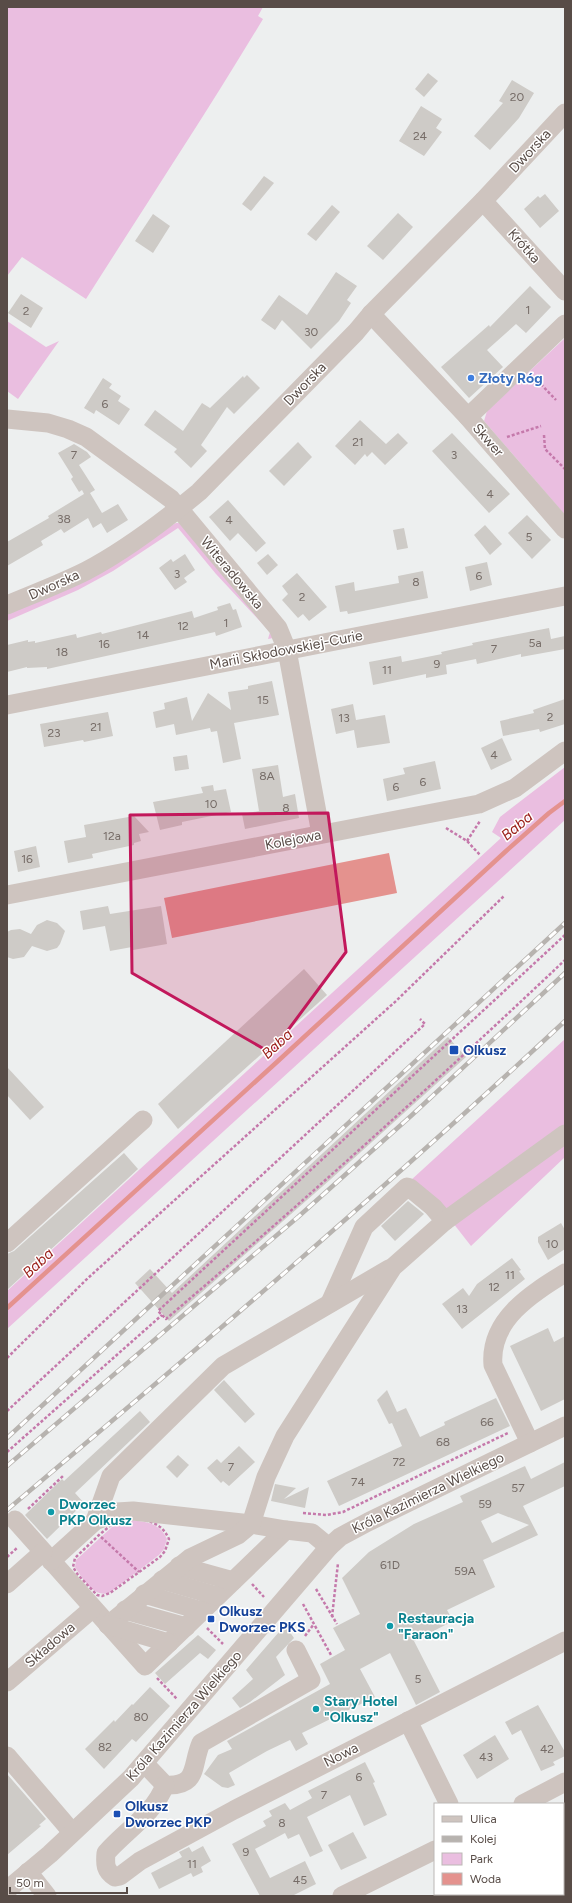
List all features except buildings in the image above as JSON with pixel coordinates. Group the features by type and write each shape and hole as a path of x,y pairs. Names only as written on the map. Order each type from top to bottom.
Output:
{"street":[{"name":"Dworska","path":"7,605 86,570 127,546 199,492 356,332 371,314 483,201 565,113"},
{"name":"Krótka","path":"483,201 565,291"},
{"path":"371,314 468,417"},
{"name":"Skwer","path":"565,324 468,417 565,529"},
{"name":"Witeradowska","path":"7,419 48,423 68,429 86,437 171,499 278,628 287,650 321,834"},
{"name":"Marii Skłodowskiej-Curie","path":"7,706 565,596"},
{"name":"Kolejowa","path":"7,895 479,804 515,788 565,751"},
{"path":"7,1243 143,1120"},
{"path":"97,1528 111,1476 223,1366 392,1267 445,1221 565,1134"},
{"path":"330,1303 364,1227 407,1187 432,1207 445,1221"},
{"path":"15,1520 92,1609 148,1591 238,1534 251,1524 266,1477 285,1436 392,1267"},
{"path":"530,1442 493,1365 492,1352 502,1326 516,1308 540,1289 565,1274"},
{"name":"Króla Kazimierza Wielkiego","path":"7,1890 131,1778 334,1555 340,1537 565,1426"},
{"path":"7,1584 47,1557 97,1528 117,1512 133,1511 251,1524 312,1533 334,1555"},
{"path":"148,1591 145,1666 209,1607 286,1530"},
{"path":"148,1591 209,1607"},
{"path":"148,1591 209,1607"},
{"path":"148,1591 209,1607"},
{"path":"148,1591 209,1607"},
{"name":"Składowa","path":"7,1682 92,1609"},
{"name":"Nowa","path":"165,1785 160,1797 151,1810 106,1853 105,1867 110,1874 115,1877 120,1876 140,1861 234,1810 565,1641"},
{"path":"144,1763 165,1785 177,1786 189,1779 196,1766 197,1752 201,1742 311,1680 296,1650"},
{"path":"408,1721 449,1803"},
{"path":"7,1756 72,1832"},
{"path":"525,1803 565,1782"},
{"path":"342,1896 434,1850"},
{"path":"28,1872 47,1896"}],"path":[{"path":"523,364 556,400"},
{"path":"490,442 541,426"},
{"path":"544,435 545,449 565,469"},
{"path":"469,845 480,856"},
{"path":"7,1358 88,1278 396,1001 504,896"},
{"path":"565,935 158,1311 166,1319 292,1210 565,960"},
{"path":"7,1411 425,1024 420,1019"},
{"path":"7,1452 162,1315"},
{"path":"298,1512 326,1515 343,1512 512,1430"},
{"path":"15,1520 64,1475"},
{"path":"130,1518 150,1521 160,1525 169,1540 165,1551 160,1557 139,1572 110,1593 102,1596 93,1591 78,1575 73,1567 73,1562 97,1528 112,1526 130,1518"},
{"path":"97,1528 139,1572"},
{"path":"7,1557 15,1550"},
{"path":"332,1617 334,1555"},
{"path":"313,1585 337,1624"},
{"path":"222,1644 209,1607 264,1597"},
{"path":"300,1599 331,1655"},
{"path":"152,1674 179,1701"}],"highlighted area":[{"path":"328,813 346,952 271,1053 132,973 130,815"}],"green space":[{"path":"7,7 263,7 258,16 263,19 198,125 86,299 22,257 7,276"},
{"path":"7,321 46,347 59,341 18,399 7,391"},
{"path":"565,338 565,515 484,421 487,411"},
{"path":"176,523 179,523 274,632 273,638 268,639 270,632 216,574 178,528 113,571 78,590 7,621 7,614"},
{"path":"565,767 565,820 7,1329 7,1291 501,838 492,832 500,817"},
{"path":"565,1039 565,1157 471,1246 446,1214 410,1181"},
{"path":"131,1520 157,1526 167,1539 164,1549 159,1555 109,1593 98,1593 89,1586 75,1567 76,1560 112,1527"}],"water":[{"path":"389,853 397,893 172,938 164,898"}],"waterway":[{"name":"Baba","path":"7,1308 505,852 549,813 565,801"}],"railway":[{"path":"7,1438 565,923"},
{"path":"7,1466 298,1217 412,1115 565,973"},
{"path":"7,1510 219,1330 359,1208 565,1021"}],"place":[{"name":"Złoty Róg","path":"471,378"},
{"name":"Olkusz","path":"454,1050"},
{"name":"Dworzec PKP Olkusz","path":"51,1512"},
{"name":"Olkusz Dworzec PKS","path":"211,1619"},
{"name":"Restauracja \"Faraon\"","path":"390,1626"},
{"name":"Stary Hotel \"Olkusz\"","path":"316,1709"},
{"name":"Olkusz Dworzec PKP","path":"117,1814"}]}
